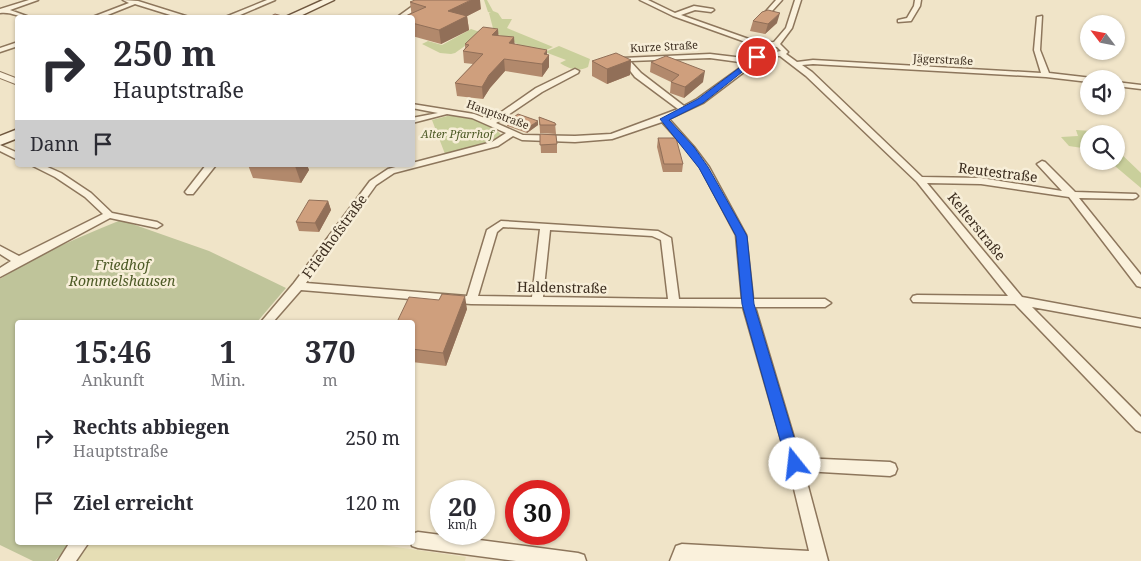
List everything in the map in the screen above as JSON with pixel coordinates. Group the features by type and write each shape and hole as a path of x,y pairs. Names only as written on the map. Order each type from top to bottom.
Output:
{"main road":[{"path":"294,15 330,0"},
{"path":"0,141 15,135"}],"street":[{"path":"10,0 23,4"},
{"path":"2,10 35,0"},
{"path":"126,0 178,15"},
{"path":"101,15 142,0"},
{"path":"234,15 272,0"},
{"path":"403,15 425,0"},
{"path":"643,0 675,15 759,45 776,45 785,50 781,54 763,54 756,49 759,45"},
{"path":"762,20 779,0"},
{"path":"900,21 909,20 917,6 918,0"},
{"path":"776,45 789,28 796,1"},
{"path":"675,15 694,8 711,10"},
{"path":"2,10 19,15"},
{"path":"1040,17 1037,50 1046,75"},
{"path":"0,50 15,45"},
{"name":"Hauptstraße","path":"415,106 456,112 492,122 512,133 537,138 575,139 612,136 664,119 684,110 700,101 763,54"},
{"name":"Kelterstraße","path":"781,54 796,64 920,180 1018,300 1141,426"},
{"name":"Kurze Straße","path":"684,110 638,75 625,59 710,56 751,62"},
{"name":"Jägerstraße","path":"796,64 813,62 1046,75 1080,79"},
{"path":"492,122 539,90 575,71"},
{"path":"0,75 15,81"},
{"path":"1125,85 1141,87"},
{"path":"415,120 456,112"},
{"path":"664,119 691,149 704,167 741,236 748,304 795,464 820,560 682,552 678,561"},
{"name":"Friedhofstraße","path":"415,165 495,144 512,133"},
{"path":"0,148 15,156"},
{"path":"1042,164 1072,195 1141,284"},
{"path":"40,167 58,175 88,195 110,215 157,224"},
{"path":"190,192 209,167"},
{"name":"Friedhofstraße","path":"269,320 298,286 373,183 391,171 406,167"},
{"name":"Reutestraße","path":"920,180 981,181 1072,195 1133,196"},
{"path":"0,273 19,261 110,215"},
{"path":"471,300 492,230 501,224 654,233 666,238 674,302"},
{"path":"537,301 545,227"},
{"path":"0,249 19,261"},
{"name":"Haldenstraße","path":"298,286 471,300 748,304 825,303"},
{"path":"917,300 1018,300 1141,323"},
{"path":"795,464 890,469"},
{"path":"418,540 578,561"},
{"path":"66,561 79,545"}],"shaded area":[{"path":"86,545 382,545 466,557 465,561 73,561"}],"green space":[{"path":"484,0 487,0 493,11 498,13 502,19 512,19 507,28 553,47 537,54 494,32 489,13 491,13 488,12"},
{"path":"471,29 483,33 455,53 440,53 422,44 428,41 442,45"},
{"path":"559,46 590,59 588,67 577,70 570,68 560,63 566,60 545,52"},
{"name":"Alter Pfarrhof","path":"455,114 487,124 502,136 492,142 445,154 432,120"},
{"path":"1076,130 1080,130 1080,148 1069,146 1061,137 1078,136"},
{"path":"1125,158 1141,173 1141,188 1120,170 1125,170"},
{"name":"Friedhof Rommelshausen","path":"121,220 209,251 286,288 259,320 15,320 15,545 69,545 55,561 33,561 0,545 0,279 44,254"}],"building":[{"path":"415,0 471,0 448,11 467,16 439,30 415,24 415,15 408,15 426,7 410,2"},
{"path":"768,10 780,13 768,24 753,21 762,12"},
{"path":"483,27 498,29 492,35 514,37 509,43 547,50 544,54 549,55 542,64 504,59 489,75 482,87 455,83 483,54 463,51 469,45 465,44"},
{"path":"616,53 631,60 607,69 592,61"},
{"path":"666,56 705,71 685,87 671,82 679,75 651,62"},
{"path":"758,57 768,60 758,69 746,66"},
{"path":"518,114 538,121 526,129 507,122"},
{"path":"539,117 555,123 556,125 540,125"},
{"path":"540,134 556,135 557,144 540,145"},
{"path":"658,138 676,138 683,164 664,164"},
{"path":"309,200 328,201 315,223 296,222"},
{"path":"442,294 465,296 443,353 415,349 415,320 398,320 409,297 439,300"}],"route":[{"path":"757,57 700,101 664,119 691,149 704,167 722,197 741,236 748,304 752,321 795,464"}]}
